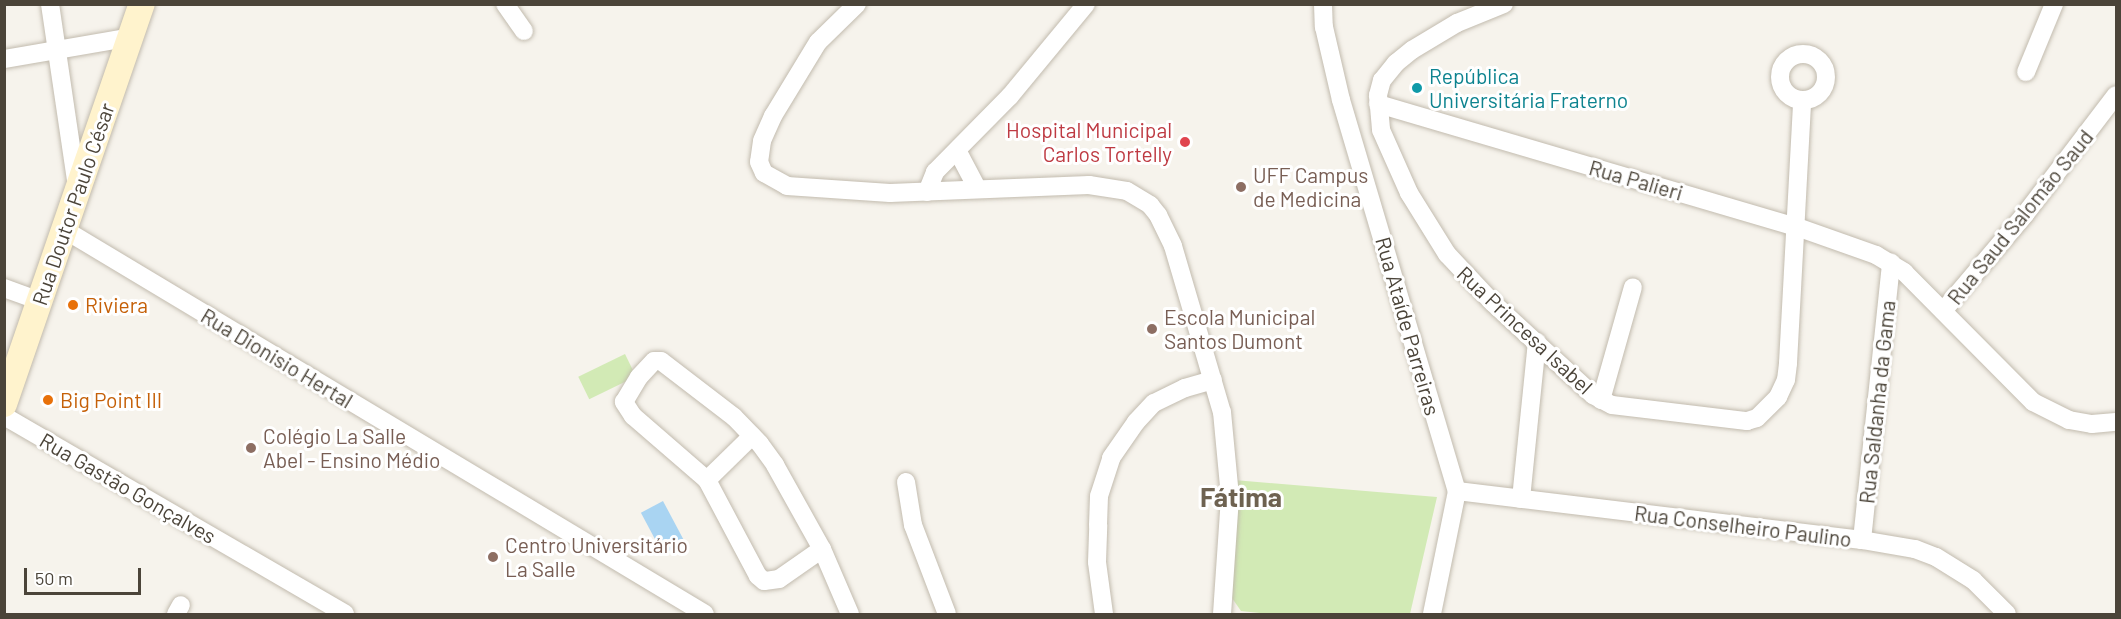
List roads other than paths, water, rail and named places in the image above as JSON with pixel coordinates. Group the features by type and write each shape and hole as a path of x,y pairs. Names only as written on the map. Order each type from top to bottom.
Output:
{"main road":[{"name":"Rua Doutor Paulo César","path":"4,404 142,4"}],"street":[{"path":"50,4 78,191"},
{"path":"505,4 524,31"},
{"path":"857,4 826,33 806,59 773,116 762,141 759,162 764,173 788,186 890,193 977,188 1103,186 1127,191 1150,205 1158,215 1173,246 1222,412 1229,484 1222,615"},
{"path":"927,192 934,172 958,152 1011,96 1086,4"},
{"name":"Rua Ataíde Parreiras","path":"1323,4 1324,27 1341,100 1457,491 1432,615"},
{"name":"Rua Princesa Isabel","path":"1504,4 1457,23 1412,50 1396,63 1382,80 1378,95 1381,130 1390,154 1435,236 1465,275 1601,400 1623,408 1747,422 1769,408 1778,397 1786,380 1797,227 1802,101"},
{"path":"2026,72 2054,4"},
{"path":"4,59 131,37"},
{"name":"Rua Saud Salomão Saud","path":"1943,310 2026,213 2116,95"},
{"name":"Rua Palieri","path":"1378,104 1797,227 1876,255 1891,263 1943,310 2033,402 2069,420 2092,424 2116,422"},
{"path":"958,152 977,188"},
{"name":"Rua Dionisio Hertal","path":"65,230 705,615"},
{"name":"Rua Saldanha da Gama","path":"1862,540 1891,263"},
{"path":"1601,400 1633,287"},
{"path":"4,288 39,301"},
{"path":"1521,499 1537,342"},
{"path":"822,549 779,579 764,581 758,576 707,480 633,416 624,402 634,384 654,361 661,361 734,417 775,465 822,549 850,615"},
{"path":"1104,615 1097,562 1099,496 1111,458 1136,422 1154,403 1185,388 1213,381"},
{"name":"Rua Gastão Gonçalves","path":"4,416 345,615"},
{"path":"707,480 752,436"},
{"path":"906,482 913,525 946,615"},
{"name":"Rua Conselheiro Paulino","path":"1457,491 1862,540 1916,549 1936,557 1973,580 2007,615"}],"water":[{"path":"663,501 685,542 663,554 641,513"}],"place":[{"name":"República Universitária Fraterno","path":"1417,88"},
{"name":"Hospital Municipal Carlos Tortelly","path":"1185,142"},
{"name":"UFF Campus de Medicina","path":"1241,187"},
{"name":"Riviera","path":"73,305"},
{"name":"Escola Municipal Santos Dumont","path":"1152,329"},
{"name":"Big Point III","path":"48,400"},
{"name":"Colégio La Salle Abel - Ensino Médio","path":"251,448"},
{"name":"Centro Universitário La Salle","path":"493,557"}],"district":[{"name":"Fátima","path":"1241,497"}]}
